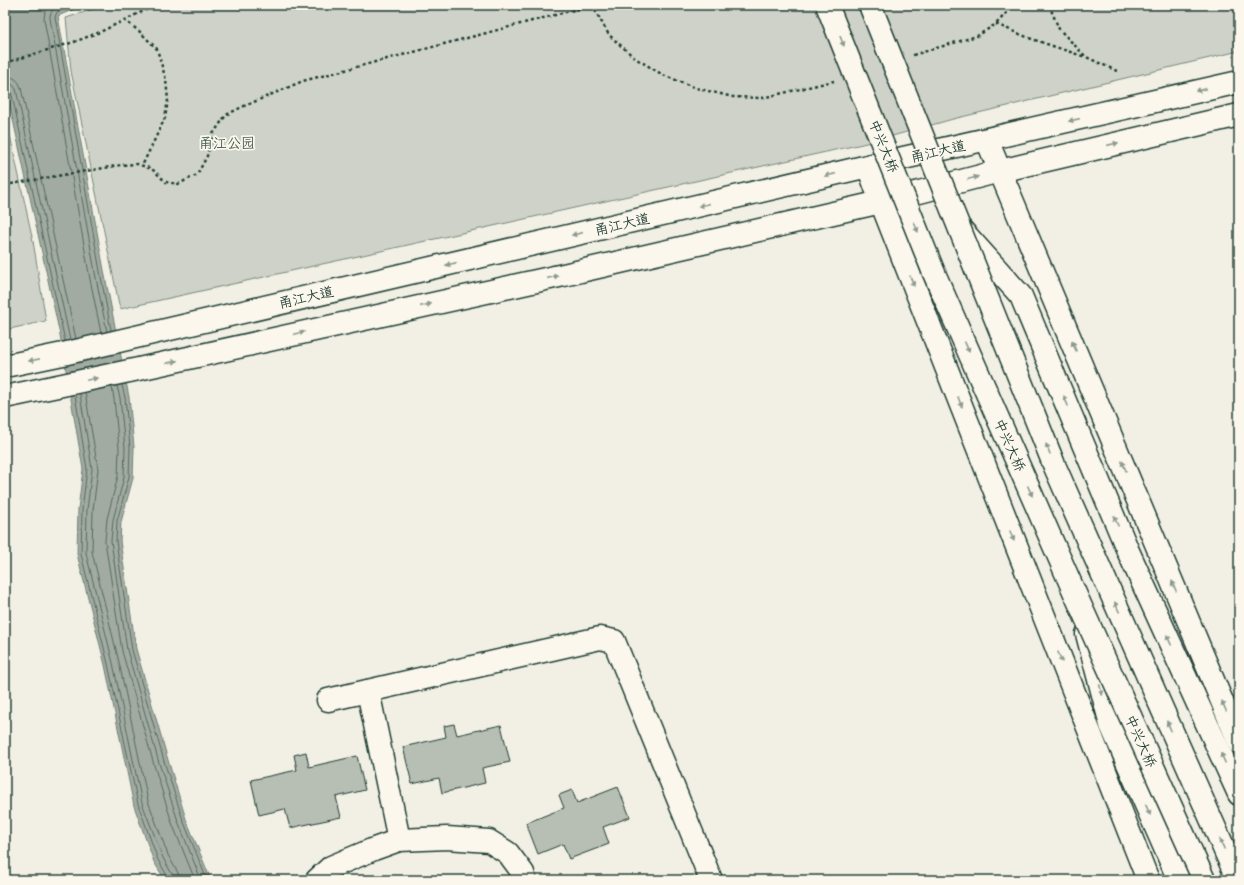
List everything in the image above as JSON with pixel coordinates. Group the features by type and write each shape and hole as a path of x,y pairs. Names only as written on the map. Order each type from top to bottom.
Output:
{"main road":[{"name":"中兴大桥","path":"827,5 934,273 1077,598 1204,880"},
{"path":"870,5 1055,467 1238,880"},
{"name":"甬江大道","path":"5,366 63,354 868,166 1239,82"},
{"path":"5,397 134,370 544,279 881,202 1000,171 1239,115"},
{"path":"987,140 1239,742"},
{"path":"868,166 1148,880"},
{"path":"957,224 1022,296 1128,551 1239,794"},
{"path":"1077,598 1110,725 1179,880"},
{"path":"328,700 600,638 614,642 711,880"},
{"path":"368,691 399,840"},
{"path":"318,880 331,867 399,840 447,838 489,842 508,853 525,880"}],"path":[{"path":"5,63 74,42 156,5"},
{"path":"5,185 121,165 137,164 152,169 166,182 178,184 197,174 207,156 213,134 226,116 269,95 303,81 593,5 609,35 635,58 663,75 696,88 733,97 762,98 841,80"},
{"path":"909,57 977,36 996,24 1014,5"},
{"path":"1049,5 1059,29 1086,57"},
{"path":"124,20 139,31 158,49 166,80 168,100 165,118 142,166"},
{"path":"996,24 1029,38 1086,57 1117,71"}],"green space":[{"name":"甬江公园","path":"106,5 1239,5 1239,51 953,119 871,142 120,309 71,71 66,18"},
{"path":"5,112 33,241 46,321 5,330"}],"water":[{"path":"5,5 84,5 58,16 105,276 129,397 134,447 133,478 121,522 120,541 136,649 186,819 211,880 165,880 154,862 134,806 105,665 77,554 78,509 83,469 60,335 5,83"}],"building":[{"path":"454,724 457,735 501,725 510,762 482,768 485,783 442,793 439,778 412,784 403,747 446,737 444,726"},
{"path":"306,752 309,767 357,756 365,790 336,797 341,817 290,828 285,809 259,815 251,780 297,770 294,755"},
{"path":"618,787 630,817 603,827 609,844 569,859 563,844 538,854 526,823 564,808 559,795 572,790 577,803"}]}
